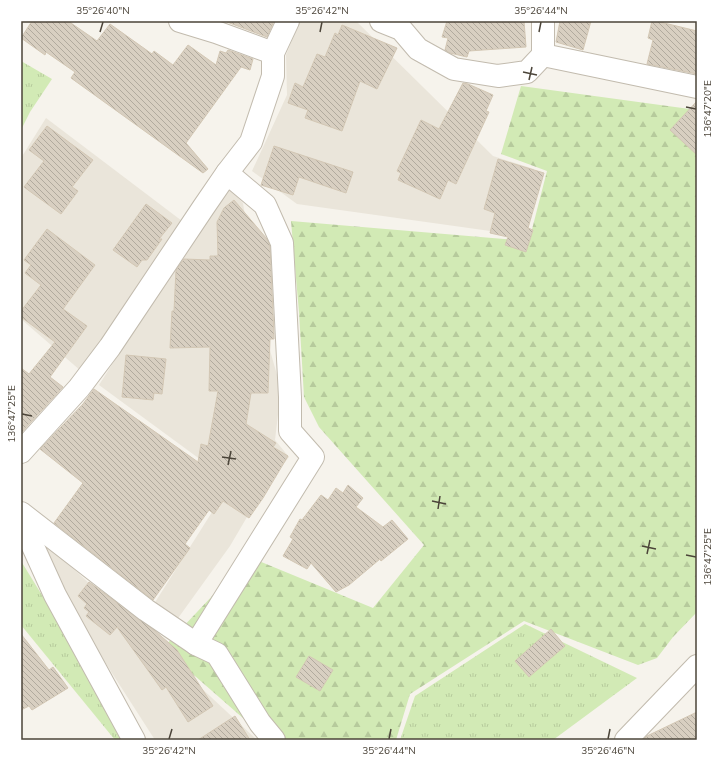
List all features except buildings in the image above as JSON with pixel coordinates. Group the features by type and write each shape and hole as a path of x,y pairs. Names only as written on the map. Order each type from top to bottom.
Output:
{"street":[{"path":"180,21 216,32 273,53"},
{"path":"21,452 79,388 110,347 228,173 251,142 273,76 273,53 288,21"},
{"path":"395,24 418,49 454,69 498,76 527,72 543,56 543,21"},
{"path":"543,56 697,87"},
{"path":"196,644 314,457 290,431 290,397 282,243 265,205 228,173"},
{"path":"21,513 146,610 196,644 217,654 260,723 274,740"},
{"path":"21,520 55,595 134,740"},
{"path":"626,740 696,672"}],"shaded area":[{"path":"300,21 356,21 493,156 534,169 512,234 297,204 252,171 287,95 286,55"},
{"path":"46,118 182,221 81,371 21,319 21,158"},
{"path":"226,185 243,203 260,315 281,389 275,440 289,457 260,495 230,546 176,621 154,604 231,482 99,385"},
{"path":"32,530 257,740 155,740 58,589"}],"green space":[{"path":"21,61 52,79 30,112 21,130"},
{"path":"521,86 697,110 697,612 673,637 657,658 638,665 524,621 410,694 396,740 268,740 163,648 249,557 373,608 424,545 319,427 304,397 299,312 291,221 529,241 547,171 501,154"},
{"path":"21,561 127,740 115,740 21,625"},
{"path":"525,624 637,678 553,740 400,740 415,696"}]}
